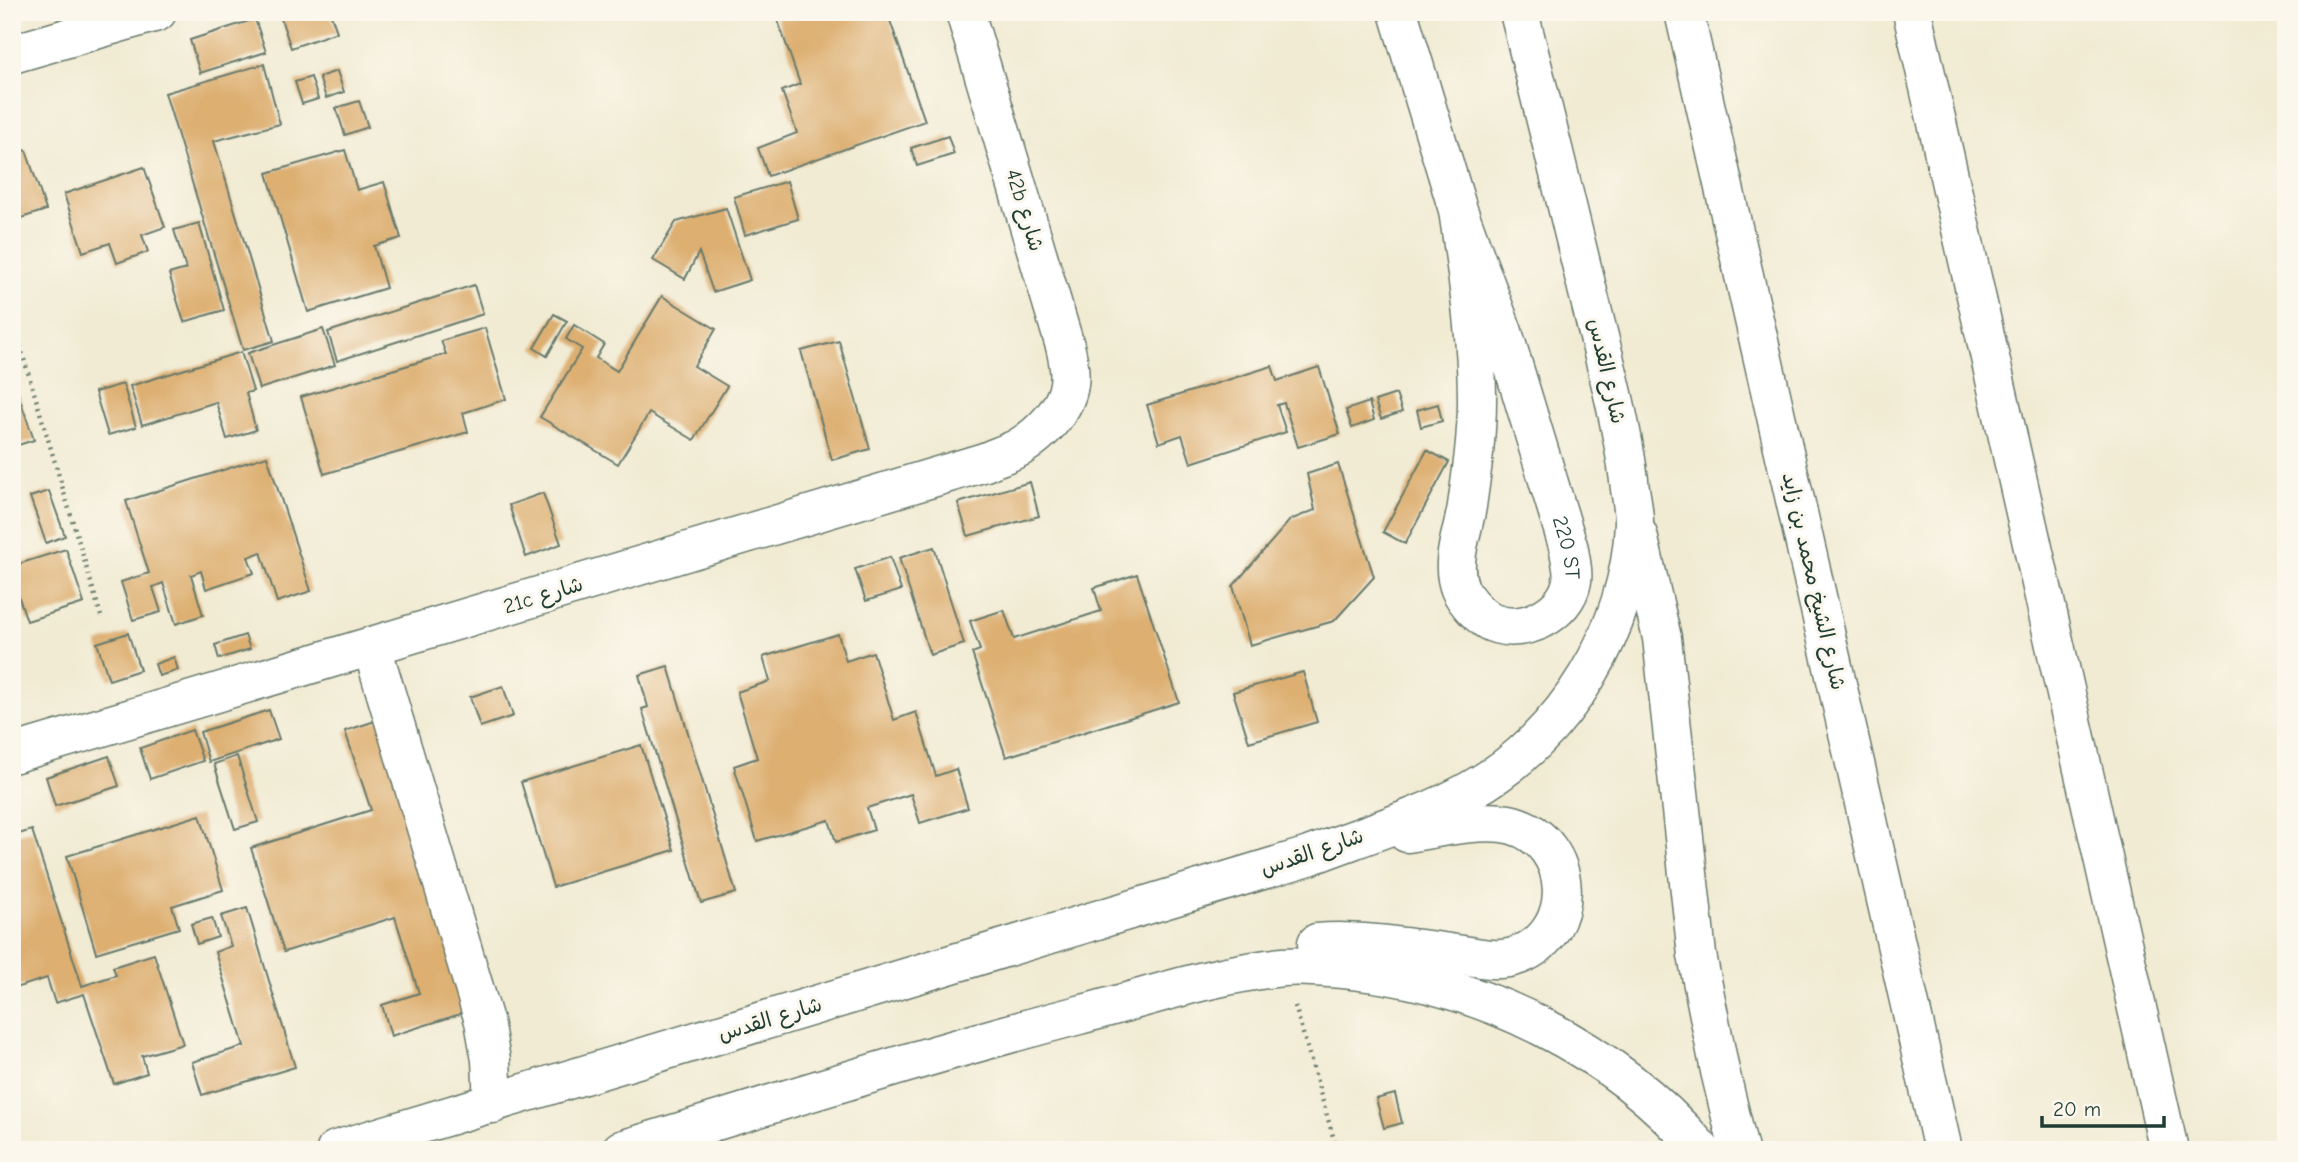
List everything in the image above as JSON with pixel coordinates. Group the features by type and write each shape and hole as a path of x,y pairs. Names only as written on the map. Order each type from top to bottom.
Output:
{"main road":[{"path":"12,54 157,12"},
{"name":"42b شارع","path":"965,12 1065,346 1070,369 1069,387 1060,409"},
{"name":"220 ST","path":"1398,12 1458,210 1507,344 1569,549 1573,580 1563,603 1545,618 1517,627 1493,623 1475,610 1460,590 1456,568 1458,540 1466,510 1474,457 1477,401 1469,286 1458,210"},
{"name":"شارع القدس","path":"336,1150 1309,856 1471,790 1514,760 1552,723 1584,682 1608,635 1621,598 1630,559 1634,520 1624,442 1519,12"},
{"name":"شارع الشيخ محمد بن زايد","path":"1684,12 1943,1150"},
{"path":"1912,12 2169,1150"},
{"name":"21c شارع","path":"12,754 985,462 1020,447 1040,431 1060,409"},
{"path":"1634,520 1646,561 1662,638 1697,955 1720,1072 1739,1150"},
{"path":"372,647 484,1021 491,1059 493,1104"},
{"path":"1030,1027 1116,988 1165,972 1275,947 1325,942 1409,948 1493,960 1518,956 1540,943 1555,924 1563,900 1562,875 1552,852 1534,834 1512,825 1484,823 1429,829 1309,856"},
{"path":"621,1150 1030,1027 1225,977 1283,967 1391,974 1452,989 1512,1012 1608,1066 1646,1094 1680,1125 1701,1150"}],"path":[{"path":"12,319 101,616"},
{"path":"1283,967 1336,1150"}],"building":[{"path":"63,12 104,12 66,24"},
{"path":"290,12 330,12 337,32 291,48 280,16"},
{"path":"775,12 887,12 925,121 768,176 758,148 797,133 782,91 800,84"},
{"path":"255,19 266,52 200,73 190,40"},
{"path":"264,64 280,124 214,141 274,341 243,350 165,93"},
{"path":"337,71 344,92 326,98 319,77"},
{"path":"311,77 318,99 302,104 295,82"},
{"path":"359,101 368,127 345,135 336,108"},
{"path":"948,136 954,154 917,166 911,148"},
{"path":"26,150 46,210 12,221 12,154"},
{"path":"345,150 357,190 384,182 401,238 374,246 386,288 308,312 267,173"},
{"path":"144,167 165,227 142,235 148,252 117,263 110,243 83,252 64,194"},
{"path":"787,181 798,219 745,235 734,197"},
{"path":"726,208 750,280 713,292 699,252 685,279 653,260 676,222"},
{"path":"199,223 224,310 184,322 169,274 186,269 174,230"},
{"path":"474,285 483,314 337,361 328,332"},
{"path":"662,296 716,329 694,366 727,386 694,440 649,413 618,464 540,417 582,349 566,339 574,325 604,344 596,358 617,371"},
{"path":"554,314 567,321 547,356 534,348"},
{"path":"485,328 506,399 463,413 468,432 324,474 301,397 446,354 441,341"},
{"path":"323,329 335,365 259,389 248,353"},
{"path":"839,341 870,449 832,460 801,351"},
{"path":"241,352 253,391 246,393 256,430 227,439 216,402 142,425 130,386"},
{"path":"1272,366 1277,381 1319,367 1340,434 1298,447 1284,403 1277,405 1286,432 1191,463 1182,435 1159,443 1147,405"},
{"path":"12,376 34,440 12,447"},
{"path":"123,384 136,427 108,435 95,392"},
{"path":"1396,394 1402,412 1381,419 1375,401"},
{"path":"1369,402 1374,420 1352,428 1346,410"},
{"path":"1438,404 1442,421 1421,427 1417,410"},
{"path":"1427,450 1449,462 1405,544 1383,532"},
{"path":"267,456 311,591 277,602 261,552 248,557 254,573 206,589 201,571 191,575 203,615 176,624 163,583 153,587 161,612 133,620 121,582 149,573 126,501"},
{"path":"1338,464 1374,577 1334,621 1250,645 1233,586 1290,520 1315,510 1307,474"},
{"path":"1030,482 1039,516 968,536 958,503"},
{"path":"49,491 65,536 46,543 30,497"},
{"path":"543,493 561,544 526,557 509,505"},
{"path":"934,547 964,644 930,655 899,558"},
{"path":"66,549 84,603 27,621 12,577 12,566"},
{"path":"890,557 901,590 866,601 855,569"},
{"path":"1137,574 1179,702 1006,757 972,653 980,650 970,621 1004,610 1014,639 1101,611 1094,588"},
{"path":"128,633 140,670 109,680 97,643"},
{"path":"838,634 846,661 873,652 894,720 916,712 936,776 956,769 968,808 920,823 911,794 867,808 874,830 836,842 829,820 757,841 734,766 757,758 737,692 770,681 763,657"},
{"path":"245,635 250,649 219,659 215,645"},
{"path":"174,657 178,670 159,676 155,664"},
{"path":"668,666 736,893 701,903 642,709 648,707 639,675"},
{"path":"1303,672 1317,722 1249,742 1233,692"},
{"path":"503,686 513,716 480,727 470,697"},
{"path":"269,710 279,739 209,762 200,732"},
{"path":"381,719 473,1010 391,1036 382,1005 419,993 395,917 284,952 251,848 371,810 345,731"},
{"path":"192,730 203,761 150,779 140,748"},
{"path":"641,745 674,850 553,887 521,782"},
{"path":"109,756 119,786 55,806 46,777"},
{"path":"237,756 258,822 235,829 214,764"},
{"path":"200,815 223,890 172,906 179,928 96,953 67,856"},
{"path":"32,830 82,986 116,975 113,967 154,954 183,1044 142,1056 147,1073 114,1084 84,994 55,1003 47,978 12,989 12,883 16,882 12,870 12,836"},
{"path":"247,908 295,1067 202,1095 192,1062 244,1046 215,952 231,946 221,916"},
{"path":"212,918 218,937 197,944 191,924"},
{"path":"1395,1094 1402,1123 1384,1128 1376,1099"}]}
